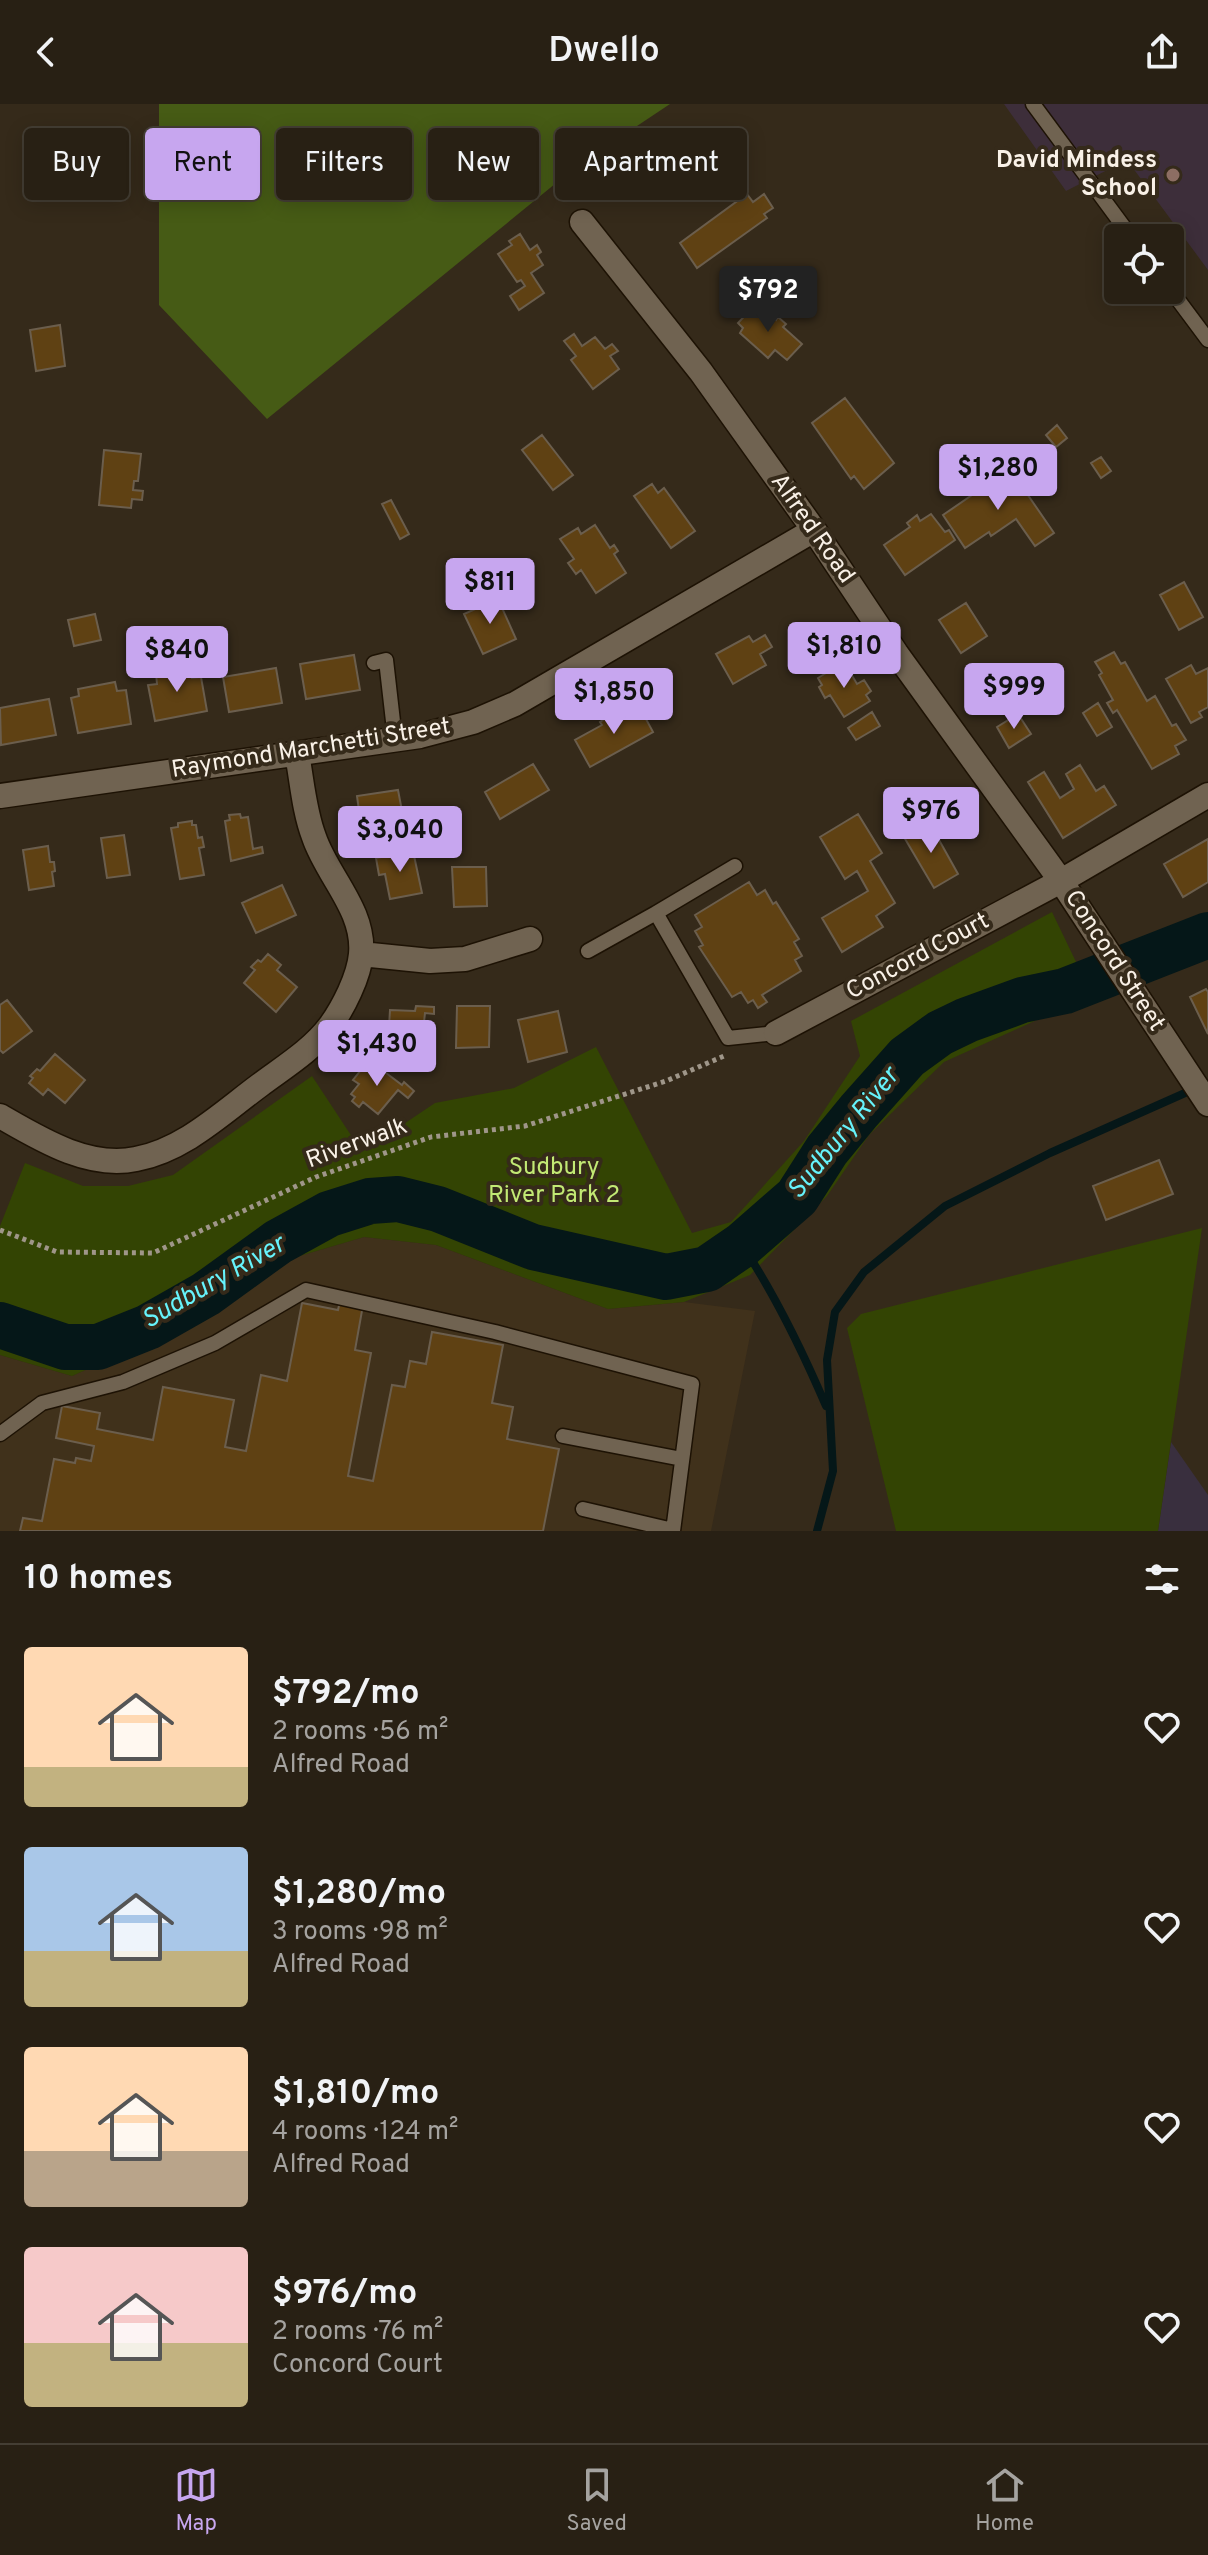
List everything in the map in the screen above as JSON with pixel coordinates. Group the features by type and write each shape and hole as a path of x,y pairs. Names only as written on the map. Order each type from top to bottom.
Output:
{"street":[{"name":"Alfred Road","path":"582,222 701,372 814,530 896,653 1061,881"},
{"name":"Raymond Marchetti Street","path":"0,796 420,736 473,722 515,704 814,530"},
{"path":"0,1116 70,1153 102,1160 135,1160 192,1136 307,1050 330,1026 344,1000 361,954 357,924 313,836 297,754"},
{"name":"Concord Street","path":"1208,795 1061,881 1208,1104"},
{"name":"Concord Court","path":"776,1033 1061,881"},
{"path":"361,954 430,961 465,959 530,939"}],"lane":[{"path":"1033,104 1122,224"},
{"path":"1181,304 1208,340"},
{"path":"374,663 386,660 395,739"},
{"path":"588,951 735,866"},
{"path":"656,913 728,1038 776,1033"},
{"path":"0,1434 42,1403 123,1382 215,1343 306,1290 495,1332 692,1384 673,1530 583,1509"},
{"path":"563,1436 682,1459"}],"path":[{"name":"Riverwalk","path":"0,1230 57,1252 153,1253 316,1177 431,1137 525,1126 666,1081 735,1051"}],"shaded area":[{"name":"David Mindess School","path":"1004,104 1208,104 1208,270 1184,237 1184,224 1174,224 1127,160 1066,191"},
{"path":"364,1237 436,1245 608,1309 684,1302 755,1311 711,1531 0,1531 0,1355 72,1376 173,1331 296,1257"},
{"path":"1171,1442 1208,1495 1208,1531 1158,1531"}],"green space":[{"path":"159,104 670,104 634,128 555,128 555,184 539,197 539,128 428,128 428,200 535,200 267,419 159,305 159,200 260,200 260,128 159,128"},
{"name":"Sudbury River Park 2","path":"1052,912 1092,995 944,1062 869,1135 827,1196 750,1275 684,1302 608,1309 436,1245 364,1237 296,1257 173,1331 72,1376 0,1355 0,1226 25,1163 83,1186 128,1186 173,1175 312,1076 362,1152 435,1103 514,1088 596,1047 692,1233 731,1222 804,1141 860,1056 851,1021"},
{"path":"1202,1228 1158,1531 896,1531 847,1328 861,1314"}],"building":[{"path":"747,194 753,202 764,194 773,208 764,214 767,218 697,268 680,243 739,200 747,200"},
{"path":"520,234 530,250 537,245 541,252 537,255 543,265 531,273 544,293 519,310 510,296 525,286 521,280 517,282 498,254 512,245 509,241"},
{"path":"760,306 776,320 778,317 786,324 783,327 802,344 787,360 775,350 768,358 740,333 743,328 738,323 753,307 757,310"},
{"path":"60,325 65,366 36,371 30,330"},
{"path":"574,334 582,346 595,337 605,349 612,344 618,351 610,356 619,369 593,389 571,360 576,356 564,341"},
{"path":"845,398 894,463 864,489 854,476 851,479 812,423"},
{"path":"1057,425 1067,438 1056,447 1046,435"},
{"path":"542,435 573,475 553,490 522,450"},
{"path":"104,450 141,454 138,481 134,481 133,490 143,491 142,500 132,499 131,508 99,505"},
{"path":"1101,457 1111,471 1101,478 1091,463"},
{"path":"1010,469 1054,533 1035,546 1016,519 991,536 989,532 965,548 943,515"},
{"path":"652,484 658,493 664,488 695,531 671,548 634,496"},
{"path":"391,500 409,534 400,539 382,504"},
{"path":"931,514 955,540 905,575 884,545 910,527 907,523 917,515 920,521"},
{"path":"595,525 610,548 614,545 618,551 614,554 626,573 596,593 581,570 576,574 568,563 574,559 560,539 578,528 581,534"},
{"path":"1184,582 1203,617 1179,630 1160,595"},
{"path":"498,599 516,639 483,654 464,614"},
{"path":"966,603 987,636 961,653 939,620"},
{"path":"95,614 101,640 74,646 68,620"},
{"path":"765,635 772,647 760,654 766,665 733,684 716,654 749,636 753,642"},
{"path":"1114,652 1121,664 1125,662 1147,701 1155,696 1172,726 1176,724 1186,740 1175,746 1179,754 1152,769 1117,710 1113,713 1107,703 1113,700 1095,662"},
{"path":"354,655 360,690 306,699 300,664"},
{"path":"844,662 857,684 864,680 871,691 866,695 870,701 844,717 830,695 825,698 818,678"},
{"path":"1191,665 1196,674 1208,668 1208,707 1199,712 1202,717 1191,723 1166,679"},
{"path":"190,666 192,678 201,677 207,711 155,721 148,685 157,684 156,673"},
{"path":"276,668 282,703 229,712 223,677"},
{"path":"115,682 117,691 126,690 131,724 78,733 71,698 79,696 78,689"},
{"path":"49,699 56,735 1,745 0,708"},
{"path":"1098,703 1112,727 1097,736 1083,713"},
{"path":"639,706 653,732 590,767 575,740 602,725 600,722 609,716 612,721"},
{"path":"872,712 880,726 856,740 848,728"},
{"path":"1018,714 1031,734 1009,748 997,727"},
{"path":"533,764 549,790 500,819 485,792"},
{"path":"1080,765 1096,791 1104,786 1116,805 1063,838 1028,782 1044,772 1060,798 1074,789 1066,774"},
{"path":"398,790 402,811 360,818 357,796"},
{"path":"240,814 241,818 248,817 253,849 262,847 263,853 231,861 225,821 230,820 229,815"},
{"path":"858,814 882,853 870,861 895,903 876,916 883,927 842,952 822,918 868,891 857,871 845,879 820,837"},
{"path":"192,821 192,825 196,825 198,838 202,837 204,847 199,848 204,875 180,879 171,828 178,827 178,823"},
{"path":"929,822 958,874 934,888 904,837"},
{"path":"124,835 130,875 107,878 101,838"},
{"path":"1208,839 1208,882 1183,897 1164,864"},
{"path":"48,846 50,862 54,862 54,886 29,890 23,850"},
{"path":"413,851 422,893 390,899 385,874 379,875 376,858"},
{"path":"452,867 486,867 487,906 454,907"},
{"path":"749,882 757,895 765,890 773,904 776,902 799,939 794,942 802,956 795,960 801,971 762,995 767,1002 758,1008 753,1000 748,1003 741,992 732,997 699,947 703,945 695,931 702,927 695,915"},
{"path":"282,885 296,915 256,933 242,903"},
{"path":"268,954 281,965 277,970 297,987 276,1012 244,983 255,970 251,967"},
{"path":"1206,989 1208,992 1208,1034 1190,997"},
{"path":"7,1000 32,1031 3,1053 0,1050 0,1005"},
{"path":"416,1006 434,1007 434,1014 425,1013 424,1022 429,1022 428,1054 415,1053 415,1044 388,1043 390,1010 415,1011"},
{"path":"457,1006 490,1006 489,1047 456,1048"},
{"path":"558,1011 567,1052 528,1062 518,1020"},
{"path":"55,1054 85,1080 65,1103 48,1089 43,1095 29,1083 33,1078 30,1076 37,1069 40,1071"},
{"path":"369,1060 414,1091 408,1098 398,1090 378,1114 363,1102 359,1107 352,1101 355,1097 351,1094 359,1084 353,1080"},
{"path":"1159,1160 1173,1194 1106,1220 1093,1186"},
{"path":"340,1301 363,1305 355,1350 371,1353 348,1476 373,1481 392,1385 405,1387 410,1361 426,1364 432,1332 503,1345 492,1403 513,1407 507,1439 559,1449 543,1531 20,1531 23,1518 42,1521 54,1459 75,1463 76,1458 91,1461 94,1446 56,1438 62,1406 100,1413 97,1429 153,1440 163,1387 234,1400 225,1447 246,1451 261,1375 287,1381 302,1303 338,1310"}],"waterway":[{"name":"Sudbury River","path":"0,1325 65,1347 98,1347 148,1327 206,1294 278,1242 329,1214 370,1201 398,1199 438,1209 533,1247 666,1277 707,1269 742,1245 797,1197 827,1150 859,1111 907,1057 940,1033 1022,1000 1065,991 1208,935"},
{"path":"817,1531 833,1471 827,1360 835,1312 864,1272 945,1206 1050,1153 1194,1089"},
{"path":"742,1245 788,1324 826,1406"}],"place":[{"name":"David Mindess School","path":"1173,175"}]}
